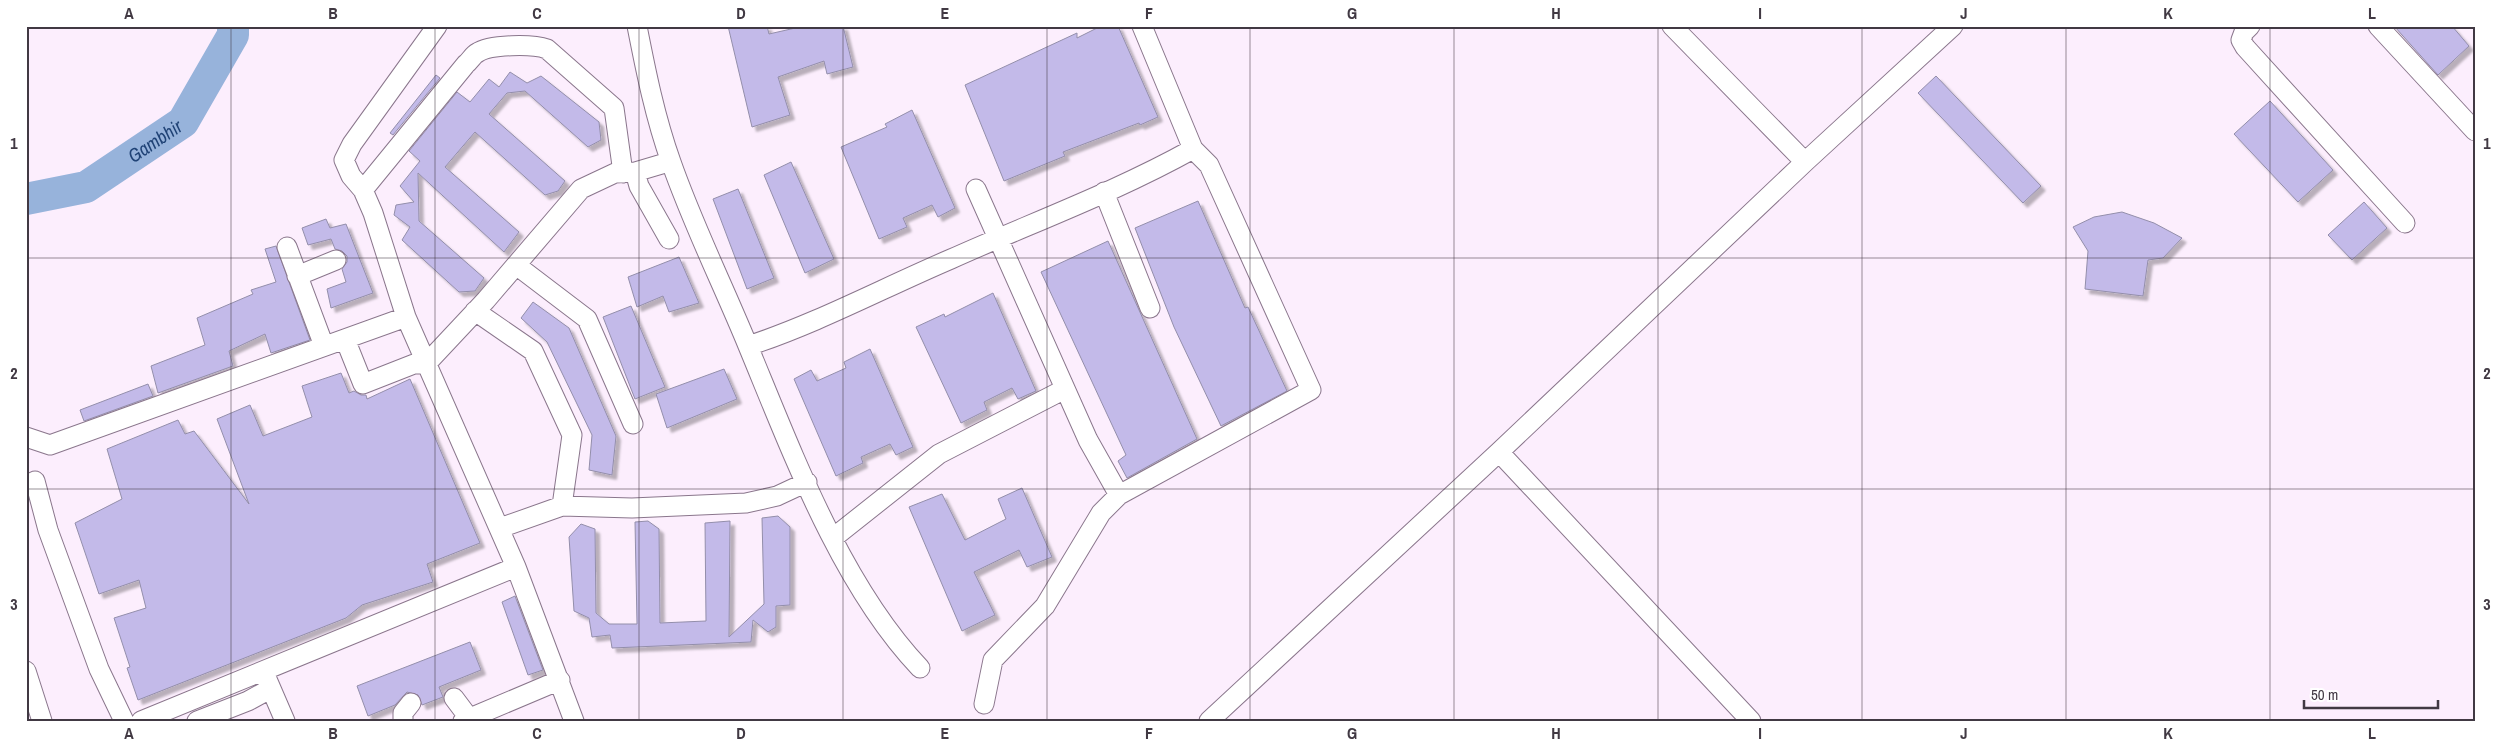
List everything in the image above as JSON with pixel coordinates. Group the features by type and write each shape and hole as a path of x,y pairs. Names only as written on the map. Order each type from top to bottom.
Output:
{"street":[{"path":"437,26 352,144 344,160 351,176 363,190 373,213 406,316 500,528 560,680 574,721"},
{"path":"636,26 652,100 670,160 696,227 807,482 851,574 891,635 920,668"},
{"path":"984,704 993,660 1045,606 1101,512 1119,495 1310,390 1210,165 1193,149 1142,26"},
{"path":"1672,26 1805,162"},
{"path":"1209,721 1499,452 1805,162 1952,26"},
{"path":"2250,26 2244,32 2241,40 2245,47 2405,223"},
{"path":"2378,26 2475,131"},
{"path":"363,190 477,53 488,49 537,46 547,50 614,108 629,172 669,239"},
{"path":"748,346 782,335 838,311 1158,168 1193,149"},
{"path":"345,339 363,384 414,364 426,364 581,190 615,173 629,172 662,164"},
{"path":"976,189 996,239 1088,440 1119,495"},
{"path":"1104,192 1150,308"},
{"path":"287,247 324,346"},
{"path":"298,276 336,260"},
{"path":"516,265 587,319 633,424"},
{"path":"475,311 533,351 572,435 562,506"},
{"path":"26,437 50,445 406,316"},
{"path":"834,538 939,454 1065,389"},
{"path":"1499,452 1751,721"},
{"path":"35,481 48,530 99,669 124,721"},
{"path":"500,528 562,506 632,508 700,503 746,503 777,496 807,482"},
{"path":"141,721 516,568"},
{"path":"26,671 42,721"},
{"path":"264,671 280,719"},
{"path":"454,698 466,720 560,680"},
{"path":"197,721 248,701 270,689"},
{"path":"403,721 403,713 411,703"}],"building":[{"path":"728,26 767,26 769,34 804,26 843,26 853,67 827,74 824,61 778,77 790,115 752,127"},
{"path":"1101,26 1118,26 1158,117 1063,152 1065,156 1004,181 965,85 1077,33 1077,38"},
{"path":"2394,26 2452,26 2469,46 2438,75"},
{"path":"510,72 527,83 541,76 599,122 601,140 588,147 525,91 507,93 489,114 565,181 558,191 545,195 475,132 445,167 519,232 504,252 418,173 419,221 484,278 475,291 459,292 402,240 410,227 394,215 396,205 414,202 400,186 420,161 409,151 457,92 470,102 489,79 499,87"},
{"path":"436,75 440,78 393,135 390,133"},
{"path":"1936,76 2041,186 2023,203 1918,93"},
{"path":"2270,101 2333,170 2298,202 2234,134"},
{"path":"912,110 955,208 938,217 932,205 903,218 907,227 879,239 841,147 887,127 885,124"},
{"path":"791,162 834,259 805,273 764,175"},
{"path":"738,189 774,278 747,289 713,199"},
{"path":"1198,201 1245,308 1248,307 1287,391 1221,426 1174,327 1135,228"},
{"path":"2364,202 2387,228 2352,260 2328,235"},
{"path":"2122,212 2154,223 2182,238 2163,258 2148,260 2143,296 2085,289 2088,251 2073,227 2094,217"},
{"path":"326,219 330,228 346,224 373,293 331,308 327,289 346,282 342,269 347,262 347,256 342,251 335,249 331,239 308,245 302,228"},
{"path":"1108,241 1197,439 1127,478 1118,461 1126,455 1041,272"},
{"path":"276,246 310,340 271,353 265,334 229,351 233,366 158,393 151,366 205,345 197,318 253,294 251,290 276,282 265,249"},
{"path":"679,257 699,303 669,312 663,296 637,307 628,277"},
{"path":"993,293 1036,391 1018,399 1012,388 984,402 987,410 961,423 916,327 944,314 945,317"},
{"path":"533,302 569,328 616,436 612,475 589,470 592,435 547,342 521,318"},
{"path":"631,306 665,387 635,399 603,317"},
{"path":"870,349 913,447 896,455 890,444 861,457 863,463 836,476 794,379 811,370 817,381 846,368 844,362"},
{"path":"724,369 737,399 667,428 656,394"},
{"path":"341,373 349,393 354,391 361,395 366,395 367,399 410,379 480,543 427,564 433,582 362,605 346,618 138,700 127,668 130,667 114,618 146,608 139,580 99,594 75,523 122,499 107,449 178,420 185,434 194,431 249,504 217,419 250,405 263,436 312,417 302,386"},
{"path":"148,384 153,396 84,421 80,410"},
{"path":"1022,488 1052,557 1027,567 1019,550 974,572 995,615 962,631 909,507 942,494 965,540 1006,519 998,499"},
{"path":"778,516 790,527 790,605 776,606 776,627 768,632 753,620 751,642 612,648 610,635 592,637 589,618 574,611 569,537 581,524 595,529 596,613 609,624 637,624 635,522 648,521 659,529 660,623 706,621 705,523 730,521 729,637 764,604 762,518"},
{"path":"515,596 543,670 528,675 502,602"},
{"path":"470,642 481,670 439,687 443,697 422,705 418,695 407,692 395,705 368,716 357,686"}],"waterway":[{"name":"Gambhir","path":"26,199 86,187 183,122 233,35 233,26"}]}
